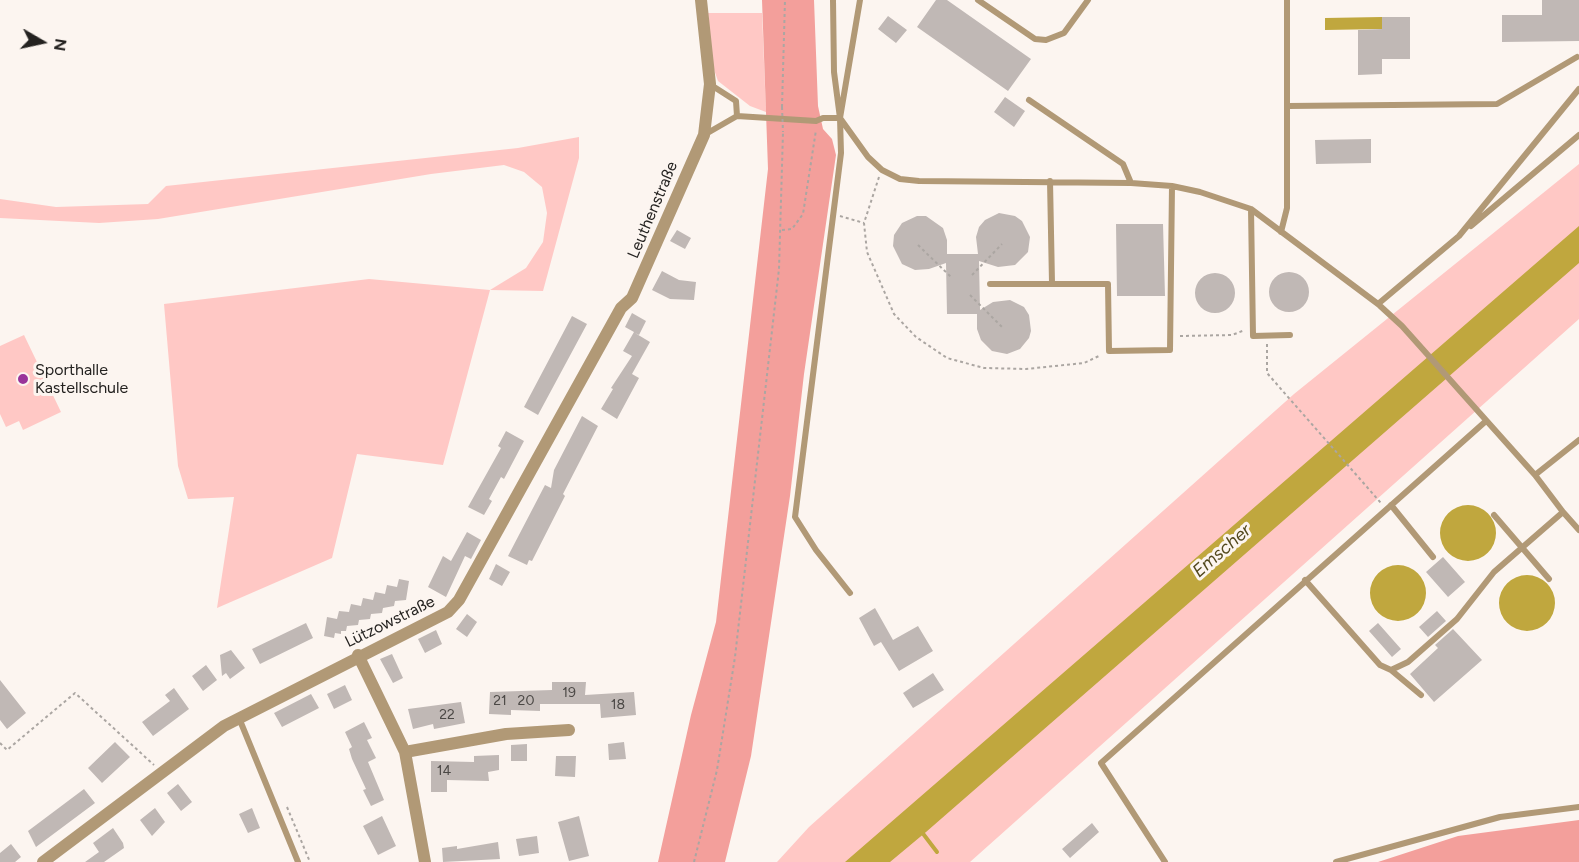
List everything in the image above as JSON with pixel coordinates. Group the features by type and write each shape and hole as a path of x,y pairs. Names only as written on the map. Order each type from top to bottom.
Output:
{"street":[{"name":"Leuthenstraße","path":"632,298 704,135 710,84 701,0"},
{"name":"Lützowstraße","path":"43,862 239,718 448,612 459,600 621,308 632,298"},
{"path":"358,656 405,752 425,862"},
{"path":"405,752 506,734 569,730"}],"lane":[{"path":"833,0 834,72 840,118 841,153 795,517 816,550 850,593"},
{"path":"860,0 840,118 862,150 882,170 900,178 919,181 1050,181 1172,186 1200,192 1251,209 1378,304 1402,326 1535,475 1579,530"},
{"path":"978,0 1035,39 1046,40 1064,33 1088,0"},
{"path":"1281,232 1287,208 1287,0"},
{"path":"1288,106 1497,104 1577,57"},
{"path":"710,84 736,101 737,116"},
{"path":"1459,236 1579,89"},
{"path":"1029,100 1123,164 1131,183"},
{"path":"704,135 737,116 816,121 823,118 840,118"},
{"path":"1378,304 1579,135"},
{"path":"1050,181 1052,283"},
{"path":"990,284 1108,284 1109,351 1170,350 1172,186"},
{"path":"1251,209 1253,336 1290,335"},
{"path":"1165,862 1101,763 1486,421"},
{"path":"1535,475 1579,440"},
{"path":"1389,507 1433,557"},
{"path":"1391,670 1408,662 1457,620 1494,573 1563,512"},
{"path":"1494,515 1549,579"},
{"path":"1305,580 1380,664 1421,694"},
{"path":"239,718 298,862"},
{"path":"1336,862 1500,817 1579,807"}],"path":[{"path":"694,862 717,770 730,691 782,230 785,0"},
{"path":"782,230 792,229 803,214 812,172 816,121"},
{"path":"882,170 864,222 867,252 894,314 916,337 947,358 984,368 1026,369 1084,363 1109,351"},
{"path":"834,214 864,222"},
{"path":"918,244 951,277"},
{"path":"972,275 1002,244"},
{"path":"970,295 1003,328"},
{"path":"1170,336 1232,335 1253,327"},
{"path":"1267,335 1267,373 1361,480 1389,507"},
{"path":"0,743 7,750 75,693 162,773"}],"shaded area":[{"path":"762,0 814,0 818,106 823,129 832,139 836,155 804,374 790,496 751,756 725,862 658,862 691,715 716,622 768,169"},
{"path":"708,13 762,13 766,112 750,106 718,81 712,64"},
{"path":"579,137 579,158 543,291 490,290 526,268 543,242 547,213 542,187 524,172 504,165 431,174 158,219 99,223 0,218 0,199 56,207 148,204 166,186 518,148"},
{"path":"1579,164 1579,319 970,862 777,862 809,827 1294,394"},
{"path":"369,279 490,290 443,465 357,454 332,558 217,608 234,497 188,499 178,466 164,304"},
{"name":"Sporthalle Kastellschule","path":"24,335 61,412 23,430 19,421 6,427 0,414 0,346"},
{"path":"1579,820 1579,862 1378,862 1458,836"}],"water":[{"path":"1382,17 1382,29 1325,30 1325,18"},
{"name":"Emscher","path":"1579,226 1579,263 926,832 890,862 845,862"},
{"path":"1468,505 1479,507 1488,513 1494,522 1496,533 1494,544 1488,553 1479,559 1468,561 1457,559 1448,553 1442,544 1440,533 1442,522 1448,513 1457,507"},
{"path":"1398,565 1409,567 1418,573 1424,582 1426,593 1424,604 1418,613 1409,619 1398,621 1387,619 1378,613 1372,604 1370,593 1372,582 1378,573 1387,567"},
{"path":"1527,575 1538,577 1547,583 1553,592 1555,603 1553,614 1547,623 1538,629 1527,631 1516,629 1507,623 1501,614 1499,603 1501,592 1507,583 1516,577"}],"building":[{"path":"936,0 947,0 1031,59 1008,91 917,27"},
{"path":"1542,0 1579,0 1579,41 1502,42 1502,15 1542,15"},
{"path":"888,16 907,30 896,43 878,29"},
{"path":"1382,17 1410,17 1410,59 1382,59 1382,74 1358,75 1358,30 1382,29"},
{"path":"1005,97 1025,111 1014,127 994,112"},
{"path":"1371,139 1371,163 1316,164 1315,140"},
{"path":"999,213 1015,216 1022,221 1030,237 1028,252 1015,265 998,267 979,261 980,310 993,302 1010,300 1024,307 1029,315 1031,331 1029,338 1020,349 1007,354 992,351 981,340 977,329 977,314 947,314 946,263 929,269 915,270 902,264 893,246 894,235 902,223 917,216 926,216 943,228 947,240 947,254 978,254 976,237 979,227 985,220"},
{"path":"1116,224 1163,224 1165,296 1117,296"},
{"path":"677,230 691,238 685,249 670,241"},
{"path":"662,271 679,280 696,282 694,300 670,299 652,290"},
{"path":"1289,272 1297,273 1303,278 1308,284 1308,300 1303,306 1297,311 1289,312 1281,311 1275,306 1270,300 1269,292 1270,284 1275,278 1281,273"},
{"path":"1215,273 1223,274 1229,279 1234,285 1234,301 1229,307 1223,312 1215,313 1207,312 1201,307 1196,301 1195,293 1196,285 1201,279 1207,274"},
{"path":"632,313 646,321 639,335 635,333 650,342 632,374 639,378 617,419 601,409 613,389 611,388 632,356 623,351 634,332 625,327"},
{"path":"572,316 587,324 538,415 524,407"},
{"path":"582,416 598,426 532,561 529,560 527,565 508,556 545,485 551,488 554,470"},
{"path":"506,431 524,441 504,479 501,477 489,499 492,501 484,515 468,507 501,448 498,446"},
{"path":"467,532 481,540 471,559 465,556 446,597 428,587 443,556 451,561"},
{"path":"1443,557 1465,582 1448,597 1426,572"},
{"path":"496,564 510,572 502,586 489,579"},
{"path":"399,579 409,581 406,600 395,601 394,606 383,608 382,613 371,614 370,619 359,620 358,625 347,626 346,631 341,631 341,634 335,633 334,638 324,636 327,617 337,619 339,611 349,612 351,604 361,606 363,598 373,600 375,592 385,594 387,585 397,587"},
{"path":"875,608 893,640 918,626 933,651 899,671 881,642 874,646 859,618"},
{"path":"1437,611 1446,621 1428,637 1419,627"},
{"path":"467,614 477,622 467,637 456,629"},
{"path":"306,623 313,638 260,664 252,649"},
{"path":"1378,623 1401,649 1392,657 1369,631"},
{"path":"1453,629 1482,660 1434,702 1410,674 1438,648 1435,645"},
{"path":"436,630 442,644 425,653 418,639"},
{"path":"231,650 245,668 230,679 226,673 222,676 220,655"},
{"path":"392,654 403,678 393,683 380,659"},
{"path":"206,665 217,680 203,691 192,676"},
{"path":"933,673 944,690 913,708 903,693"},
{"path":"0,680 26,713 7,729 0,720"},
{"path":"552,682 586,682 585,695 634,692 636,715 601,718 600,704 540,704 540,711 511,710 511,715 489,714 490,692 552,690"},
{"path":"345,685 352,700 334,709 327,694"},
{"path":"174,688 189,709 153,736 142,722 170,701 165,695"},
{"path":"311,694 319,708 282,727 274,713"},
{"path":"461,702 465,723 434,729 433,724 413,729 408,709"},
{"path":"364,722 372,738 367,740 376,758 368,762 384,800 371,806 352,759 349,749 352,747 345,732"},
{"path":"115,742 130,757 102,783 88,768"},
{"path":"624,742 626,759 609,760 608,744"},
{"path":"527,744 527,761 511,761 511,745"},
{"path":"499,755 499,770 488,772 489,781 447,780 447,792 431,792 431,761 474,762 474,756"},
{"path":"556,756 576,756 575,777 555,776"},
{"path":"178,784 192,802 181,811 167,793"},
{"path":"84,789 95,803 36,847 28,831"},
{"path":"155,808 165,822 152,836 140,820"},
{"path":"252,808 260,828 248,833 239,814"},
{"path":"382,816 396,846 378,855 363,826"},
{"path":"579,816 589,856 569,861 558,822"},
{"path":"1092,823 1099,832 1070,858 1062,849"},
{"path":"113,828 124,848 104,862 85,862 99,852 93,843"},
{"path":"537,836 539,853 519,856 516,839"},
{"path":"498,842 500,859 443,862 442,848 457,846 457,849"},
{"path":"11,844 21,857 15,862 0,862 0,853"}],"waterway":[{"path":"921,831 937,852"}],"place":[{"name":"Sporthalle Kastellschule","path":"23,379"}]}
